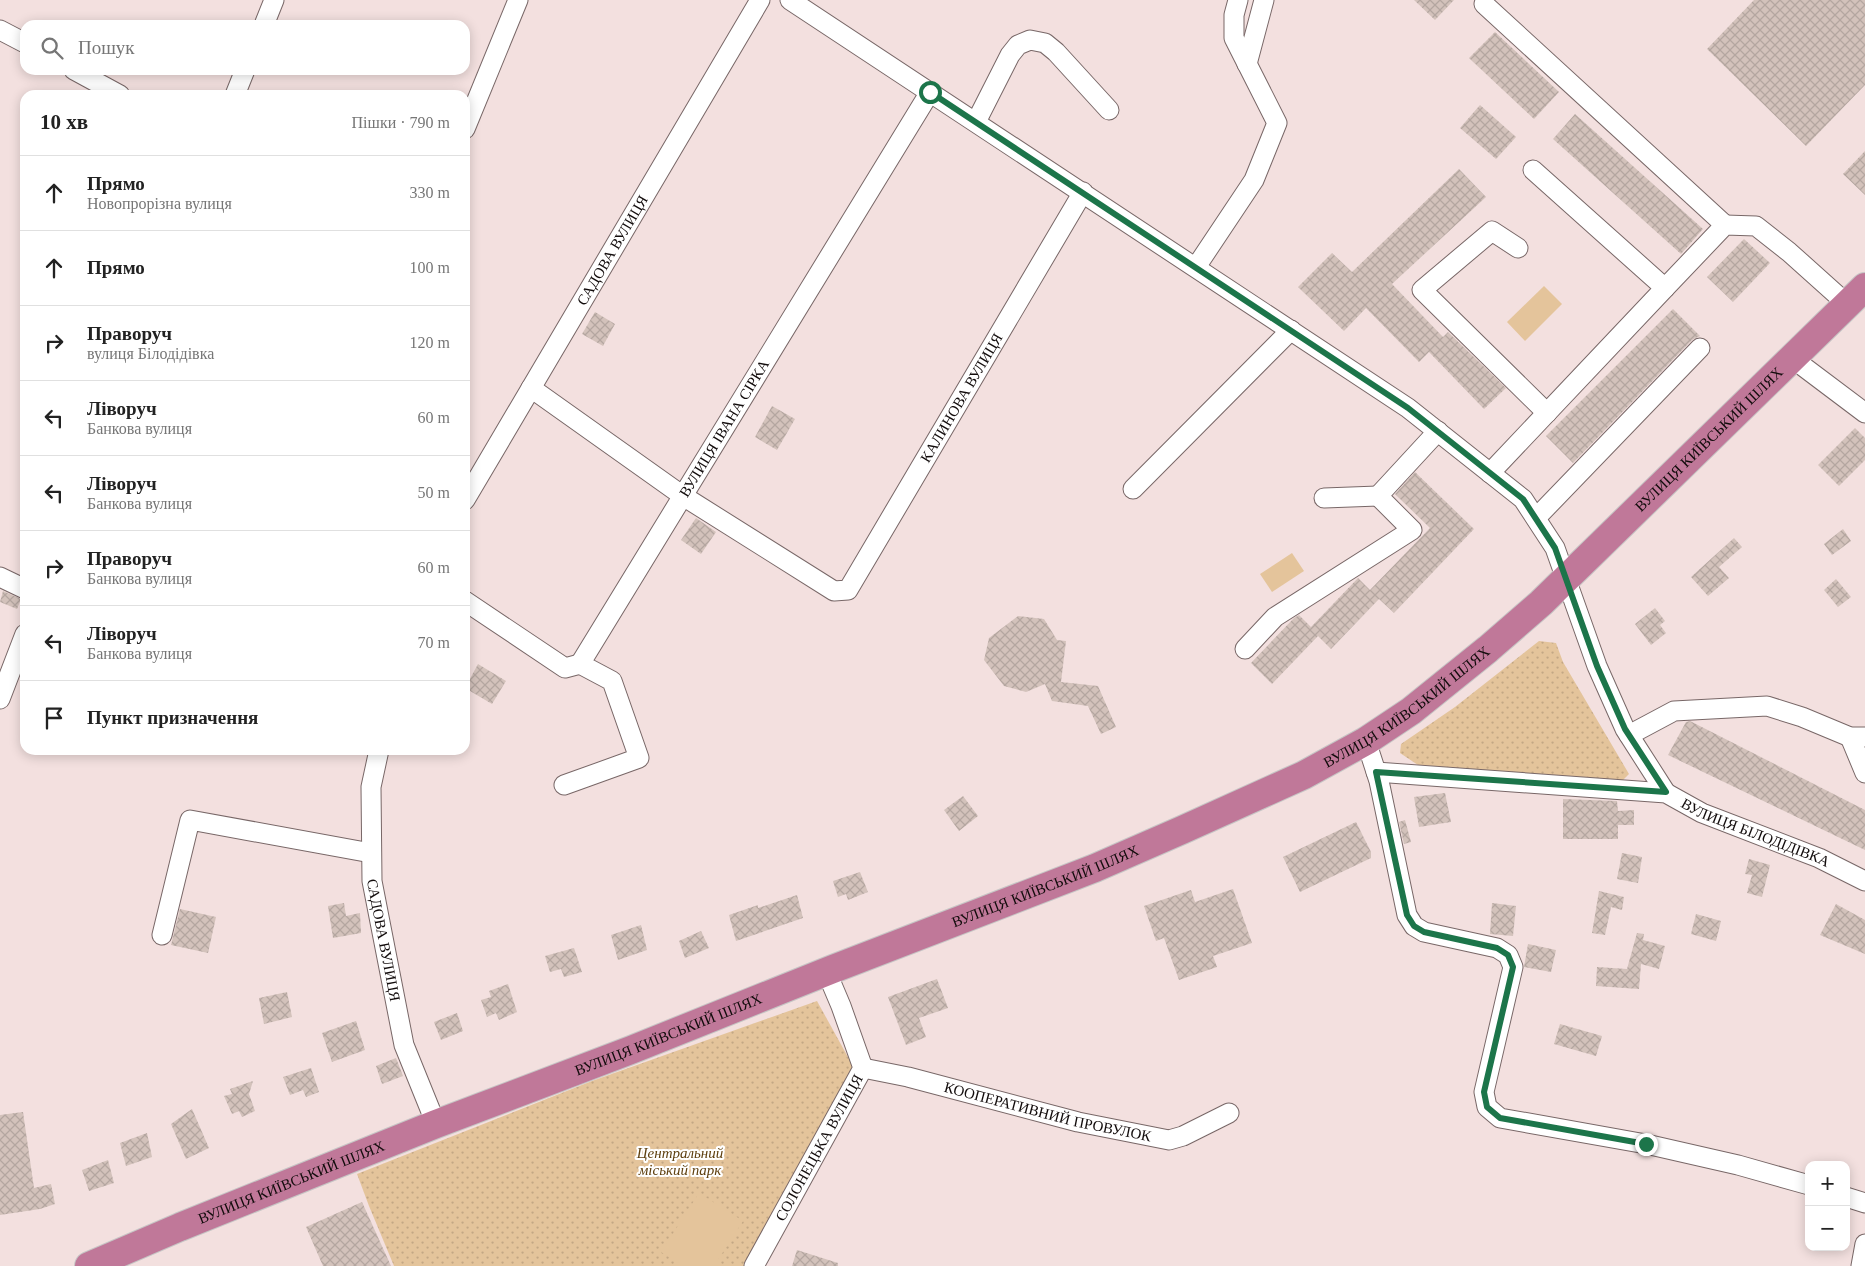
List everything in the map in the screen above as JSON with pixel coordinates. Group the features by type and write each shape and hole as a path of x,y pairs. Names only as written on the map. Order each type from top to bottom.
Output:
{"highway":[{"name":"ВУЛИЦЯ КИЇВСЬКИЙ ШЛЯХ","path":"89,1266 180,1227 436,1124 631,1050 833,969 1095,868 1304,775 1366,741 1411,710 1488,649 1566,579 1856,296"}],"street":[{"path":"266,20 274,0"},
{"path":"470,117 518,0"},
{"name":"САДОВА ВУЛИЦЯ","path":"470,491 760,0"},
{"path":"790,0 1408,408 1523,499 1555,548 1597,666 1629,735 1666,792"},
{"path":"1196,267 1254,180 1277,122 1234,38 1234,15 1238,0"},
{"path":"1246,64 1264,0"},
{"path":"1484,4 1725,225 1756,226 1789,252 1856,296"},
{"path":"0,30 20,40"},
{"path":"976,122 1010,55 1018,45 1030,40 1045,43 1056,52 1109,110"},
{"path":"83,75 111,90"},
{"path":"237,90 244,75"},
{"name":"ВУЛИЦЯ ІВАНА СІРКА","path":"580,664 930,92"},
{"path":"1533,170 1665,288"},
{"name":"КАЛИНОВА ВУЛИЦЯ","path":"683,496 834,591 848,590 1083,192"},
{"path":"1490,473 1725,225"},
{"path":"1518,248 1492,231 1422,290 1547,413"},
{"path":"1133,489 1291,330"},
{"path":"1536,518 1700,348"},
{"path":"1792,358 1865,413"},
{"path":"530,388 683,496"},
{"path":"1324,498 1378,496 1438,431"},
{"path":"1245,649 1274,617 1412,530 1378,496"},
{"path":"0,577 20,587"},
{"path":"470,604 565,668 580,664 612,681 639,758 564,785"},
{"path":"0,698 20,647"},
{"path":"1629,735 1674,711 1767,706 1857,737 1865,773"},
{"path":"1366,741 1376,772 1407,915 1414,926 1424,932 1497,948 1508,955 1513,967 1484,1092 1487,1107 1500,1118 1646,1144 1738,1164 1805,1184"},
{"name":"САДОВА ВУЛИЦЯ","path":"378,755 370,787 372,881 404,1045 436,1124"},
{"name":"ВУЛИЦЯ БІЛОДІДІВКА","path":"1376,772 1666,792 1702,813 1819,858 1865,881"},
{"path":"162,935 190,820 371,853"},
{"name":"СОЛОНЕЦЬКА ВУЛИЦЯ","path":"754,1266 863,1068 842,1006 830,980 833,969"},
{"name":"КООПЕРАТИВНИЙ ПРОВУЛОК","path":"863,1068 908,1077 1078,1122 1169,1140 1183,1136 1229,1113"},
{"path":"1850,1198 1865,1203"},
{"path":"1861,1266 1865,1244"}],"green space":[{"path":"1544,286 1562,304 1525,341 1507,322"},
{"path":"1292,553 1304,571 1272,592 1260,574"},
{"path":"1539,641 1556,643 1563,662 1629,774 1621,782 1418,765 1400,753 1401,744 1455,707"},
{"name":"Центральний міський парк","path":"817,1001 854,1068 744,1266 394,1266 357,1174 592,1081"},
{"path":"699,1193 743,1221 714,1266 683,1266 661,1252"}],"building":[{"path":"1414,0 1454,0 1435,20"},
{"path":"1754,0 1865,0 1865,85 1806,146 1707,49"},
{"path":"1495,32 1559,92 1534,119 1469,58"},
{"path":"1480,105 1516,137 1496,159 1460,128"},
{"path":"1575,114 1703,229 1681,254 1553,139"},
{"path":"1865,151 1865,195 1843,174"},
{"path":"1459,169 1486,197 1392,284 1443,337 1448,332 1506,388 1484,409 1429,352 1419,362 1366,308 1344,331 1298,287 1332,253 1352,272"},
{"path":"1744,239 1770,263 1733,302 1707,277"},
{"path":"1673,309 1700,336 1692,340 1573,463 1546,436"},
{"path":"595,312 615,324 603,346 582,334"},
{"path":"772,406 795,419 777,450 755,437"},
{"path":"1855,428 1865,438 1865,460 1839,486 1818,465"},
{"path":"1415,472 1474,529 1394,613 1379,599 1331,649 1318,636 1272,684 1251,663 1294,618 1299,615 1311,627 1358,578 1370,590 1430,528 1395,494"},
{"path":"696,518 716,532 701,554 681,540"},
{"path":"1843,529 1851,541 1832,555 1824,544"},
{"path":"1734,538 1742,547 1719,567 1729,578 1708,596 1691,577"},
{"path":"1836,579 1851,597 1838,607 1824,590"},
{"path":"3,591 20,599 17,609 0,602"},
{"path":"1655,608 1665,621 1660,625 1666,633 1651,645 1635,624"},
{"path":"1018,616 1044,619 1057,640 1066,641 1061,682 1098,686 1116,727 1101,734 1088,706 1052,701 1045,684 1026,692 1004,686 984,660 989,638"},
{"path":"478,664 506,681 492,704 470,691 470,679"},
{"path":"1690,721 1865,810 1865,850 1668,755 1686,722"},
{"path":"1445,793 1451,822 1419,827 1414,797"},
{"path":"963,796 978,816 959,831 944,810"},
{"path":"1563,799 1617,801 1618,811 1634,810 1634,825 1618,825 1618,839 1563,839"},
{"path":"1405,820 1411,842 1404,844 1399,822"},
{"path":"1356,822 1371,852 1371,858 1300,892 1283,857"},
{"path":"1622,853 1642,857 1638,883 1617,879"},
{"path":"1749,859 1770,865 1762,897 1747,893 1752,875 1745,874"},
{"path":"860,872 868,892 848,900 846,894 838,897 833,881"},
{"path":"1233,889 1252,943 1213,956 1217,967 1179,980 1164,938 1156,941 1144,906 1191,890 1195,902"},
{"path":"1599,891 1624,897 1622,910 1611,907 1605,935 1592,933"},
{"path":"797,895 803,918 736,941 729,915"},
{"path":"344,903 346,916 360,913 361,933 333,938 328,906"},
{"path":"1492,903 1516,906 1513,936 1490,934"},
{"path":"1836,904 1865,920 1865,954 1820,935"},
{"path":"180,909 216,917 208,953 171,945"},
{"path":"1696,914 1721,921 1716,941 1691,934"},
{"path":"641,925 647,950 618,960 611,935"},
{"path":"701,931 709,948 685,958 679,941"},
{"path":"1637,933 1644,934 1643,940 1665,946 1659,969 1641,964 1639,989 1596,986 1597,967 1627,969"},
{"path":"1528,944 1556,950 1551,972 1524,967"},
{"path":"574,948 582,972 564,977 561,969 550,972 545,956"},
{"path":"937,979 948,1008 919,1018 926,1037 906,1045 888,997"},
{"path":"508,984 517,1012 499,1020 496,1013 487,1017 481,1000 491,997 489,991"},
{"path":"287,992 292,1017 264,1024 259,998"},
{"path":"457,1013 463,1031 441,1040 434,1022"},
{"path":"356,1021 365,1050 332,1062 322,1033"},
{"path":"1560,1024 1602,1036 1596,1056 1554,1044"},
{"path":"396,1058 403,1076 382,1084 376,1066"},
{"path":"311,1068 319,1092 306,1097 303,1090 290,1095 283,1077"},
{"path":"253,1081 249,1094 255,1111 242,1117 239,1111 232,1114 224,1096 232,1094 230,1089"},
{"path":"192,1109 209,1148 186,1159 171,1124"},
{"path":"23,1112 34,1188 51,1184 55,1204 40,1209 0,1215 0,1115"},
{"path":"147,1133 152,1157 126,1166 120,1143"},
{"path":"108,1160 114,1183 89,1191 82,1170"},
{"path":"362,1202 391,1266 323,1266 306,1227"},
{"path":"797,1250 838,1263 838,1266 792,1266"}],"route":[{"path":"930,92 1408,408 1523,499 1555,548 1597,666 1625,729 1666,792 1376,772 1407,915 1414,926 1424,932 1497,948 1508,955 1513,967 1484,1092 1487,1107 1500,1118 1646,1144"}]}
